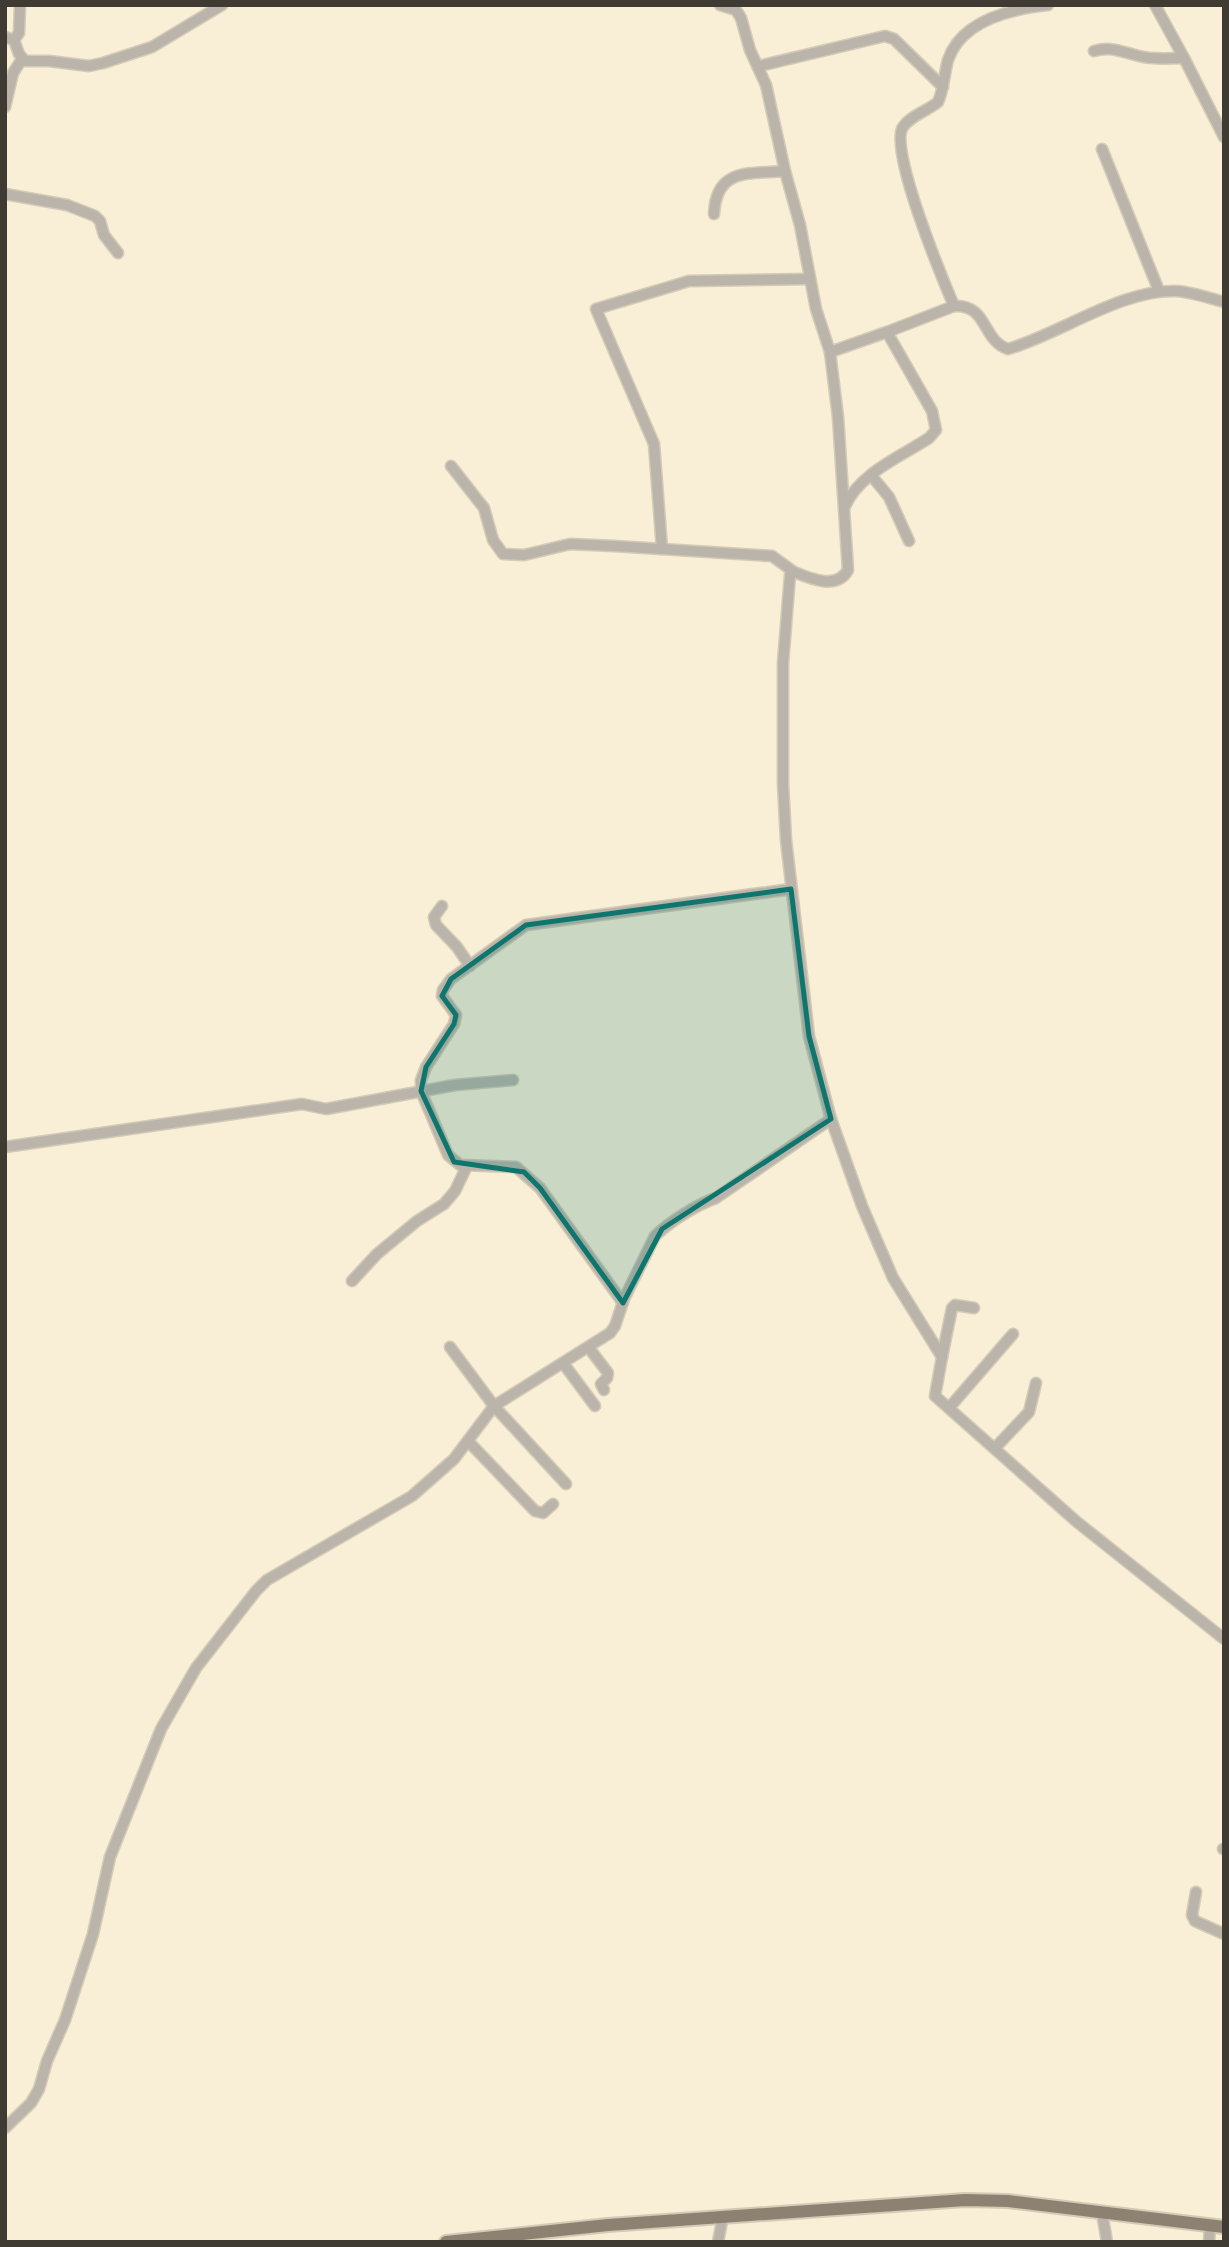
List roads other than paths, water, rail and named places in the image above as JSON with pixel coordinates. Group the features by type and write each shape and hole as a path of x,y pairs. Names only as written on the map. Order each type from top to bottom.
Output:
{"main road":[{"path":"446,2242 608,2225 965,2200 1008,2202 1224,2227"}],"street":[{"path":"20,5 19,33 10,38 22,59"},
{"path":"22,59 89,66 103,63 152,47 222,5"},
{"path":"452,466 484,508 493,540 503,554 516,556 570,544 772,556 794,572 809,578 827,581 844,578 848,570 838,417 830,352 816,309 800,225 766,85 736,10 720,5"},
{"path":"954,306 915,204 901,143 903,126 938,102 949,58 961,36 1006,13 1048,5"},
{"path":"1155,5 1224,137"},
{"path":"759,66 885,36 894,39 943,86"},
{"path":"1094,51 1114,48 1138,56 1184,58"},
{"path":"5,107 13,73 22,59"},
{"path":"1102,149 1159,292"},
{"path":"714,214 715,198 720,187 728,180 745,175 785,171"},
{"path":"5,194 67,205 95,216 100,221 104,235 118,253"},
{"path":"662,549 654,444 596,309 690,281 810,279"},
{"path":"830,352 954,306 969,307 978,314 1001,347 1008,349 1111,305 1159,292 1185,292 1224,302"},
{"path":"844,509 856,487 929,438 936,430 932,411 887,332"},
{"path":"871,475 889,497 909,541"},
{"path":"794,572 790,575 787,589 782,771 791,889 809,1036 831,1119 862,1206 893,1278 942,1357"},
{"path":"623,1303 540,1188 524,1172 506,1165 467,1166 454,1162 448,1155 421,1091 421,1080 426,1067 454,1024 456,1015 442,996 443,990 452,979 526,925 536,922 791,889"},
{"path":"442,906 434,917 436,925 457,947 470,966"},
{"path":"5,1147 302,1104 326,1109 455,1085 513,1080"},
{"path":"5,2128 39,2089 93,1934 110,1857 161,1729 196,1668 262,1584 412,1496 454,1459 494,1406 610,1333 655,1236 662,1229 716,1198 831,1119"},
{"path":"352,1281 377,1254 417,1221 444,1204 455,1191 467,1166"},
{"path":"974,1308 961,1305 952,1308 935,1394 1077,1522 1224,1639"},
{"path":"949,1408 1013,1334"},
{"path":"450,1347 494,1406 566,1484"},
{"path":"589,1348 608,1371 607,1378 601,1384 604,1390"},
{"path":"563,1363 595,1406"},
{"path":"995,1448 1029,1412 1036,1384"},
{"path":"468,1441 535,1511 543,1513 553,1504"},
{"path":"1196,1892 1192,1915 1195,1921 1224,1934"},
{"path":"1102,2213 1107,2242"},
{"path":"718,2242 723,2216"},
{"path":"1209,2242 1210,2226"}]}
